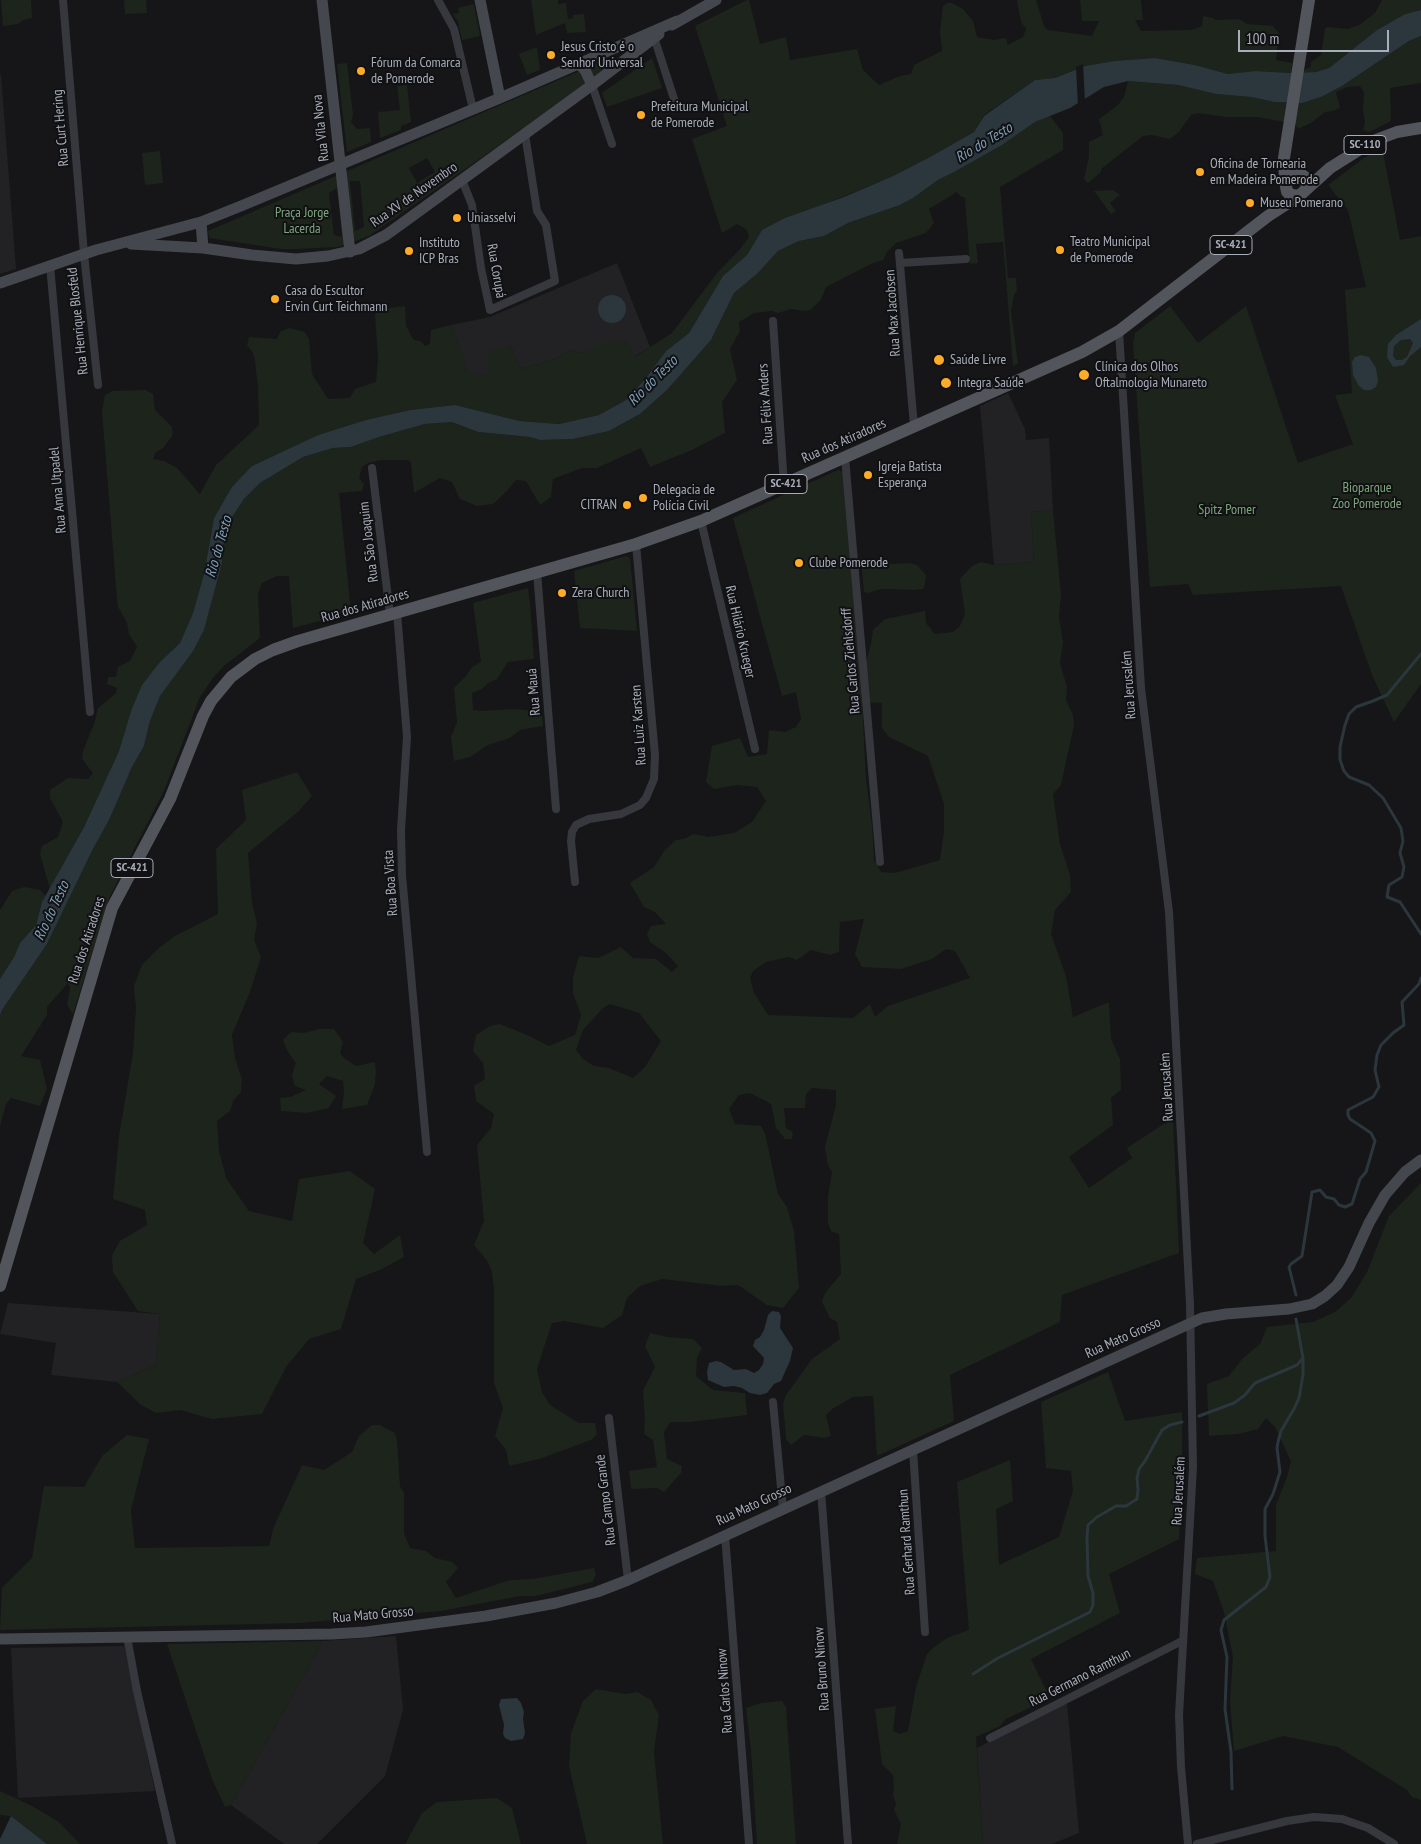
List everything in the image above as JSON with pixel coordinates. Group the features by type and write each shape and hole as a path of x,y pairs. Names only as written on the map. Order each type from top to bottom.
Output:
{"main road":[{"path":"1286,144 1301,174 1307,180 1303,192 1289,194 1284,183 1284,166 1286,144 1309,0"},
{"name":"SC-110","path":"1303,192 1330,168 1373,141 1397,132 1421,128"},
{"name":"SC-110","path":"1301,174 1330,168"},
{"path":"1284,183 1289,175 1301,174"},
{"name":"SC-421","path":"1268,216 1284,183"},
{"name":"SC-421","path":"1119,331 1268,216 1303,192"},
{"name":"Rua dos Atiradores","path":"0,1286 106,923 120,890 176,787 196,732 210,702 231,677 255,659 298,641 636,544 701,521 1082,352 1119,331"}],"street":[{"name":"Rua Curt Hering","path":"62,0 84,254"},
{"name":"Rua Vila Nova","path":"322,0 350,252"},
{"path":"438,0 454,29 473,109"},
{"path":"480,0 500,98"},
{"name":"Rua XV de Novembro","path":"0,283 84,254 201,222 340,166 579,64 677,21 716,0"},
{"name":"Rua XV de Novembro","path":"122,243 203,248 288,258 311,258 350,252 386,235 592,86 677,21"},
{"path":"654,37 676,105"},
{"path":"579,64 586,70 612,144"},
{"name":"Rua Corupá","path":"462,180 472,205 481,268 490,310 555,281 546,225 536,211 525,134"},
{"path":"201,222 203,248"},
{"path":"899,253 900,263"},
{"name":"Rua Henrique Blosfeld","path":"84,254 98,385"},
{"name":"Rua Max Jacobsen","path":"914,426 900,263 966,259"},
{"name":"Rua Anna Utpadel","path":"50,266 90,712"},
{"name":"Rua Félix Anders","path":"773,321 784,485"},
{"name":"Rua Jerusalém","path":"1119,331 1141,688 1165,871 1169,920 1190,1324 1193,1467 1182,1641 1180,1739 1188,1844"},
{"name":"Rua Carlos Ziehlsdorff","path":"845,457 880,862"},
{"name":"Rua São Joaquim","path":"372,468 393,613"},
{"name":"Rua Hilário Krueger","path":"701,521 755,748"},
{"name":"Rua Luiz Karsten","path":"575,882 571,841 572,832 576,825 589,819 621,814 640,805 646,798 654,779 655,755 636,544"},
{"name":"Rua Mauá","path":"537,572 556,809"},
{"name":"Rua Boa Vista","path":"393,613 407,737 401,830 402,875 427,1152"},
{"name":"Rua Mato Grosso","path":"0,1639 332,1634 400,1628 478,1617 556,1603 597,1592 628,1580 1190,1324 1212,1316 1290,1309 1312,1304 1337,1285 1349,1267 1385,1195 1405,1172 1421,1160"},
{"path":"773,1402 783,1508"},
{"name":"Rua Campo Grande","path":"609,1418 628,1580"},
{"name":"Rua Gerhard Ramthun","path":"913,1450 925,1632"},
{"name":"Rua Bruno Ninow","path":"821,1491 848,1844"},
{"name":"Rua Carlos Ninow","path":"725,1536 749,1844"},
{"path":"128,1637 137,1691 172,1844"},
{"name":"Rua Germano Ramthun","path":"990,1738 1182,1641"},
{"path":"1197,1844 1278,1823 1314,1817 1342,1819 1360,1825 1394,1844"}],"shaded area":[{"path":"0,75 16,269 0,274"},
{"path":"617,263 650,347 634,357 625,341 579,353 569,350 558,358 521,369 510,345 492,372 480,377 469,374 451,325 490,317"},
{"path":"1008,393 1025,429 1026,440 1049,438 1053,510 1031,512 1034,562 994,565 980,406"},
{"path":"8,1303 160,1314 156,1365 117,1382 51,1375 56,1343 0,1334"},
{"path":"396,1636 403,1710 385,1776 317,1844 284,1844 231,1805 323,1641"},
{"path":"124,1646 155,1791 18,1798 11,1648"},
{"path":"1067,1703 1079,1833 1052,1844 983,1844 977,1748"}],"green space":[{"path":"1,0 31,0 32,18 23,20 18,24 3,26"},
{"path":"124,0 146,0 147,13 125,14"},
{"path":"531,0 558,0 558,4 566,3 568,19 573,18 573,15 584,14 586,32 567,33 565,23 536,35"},
{"path":"749,0 760,44 786,37 790,60 857,49 863,70 879,85 900,76 911,74 914,65 942,51 940,31 943,6 947,3 952,3 963,9 973,21 977,37 994,40 1006,38 1008,45 1023,37 1026,29 1021,22 1017,0 1036,0 1044,26 1048,30 1092,36 1099,21 1082,21 1080,0 1141,0 1143,20 1135,20 1141,31 1191,30 1202,26 1203,16 1216,20 1239,19 1247,24 1273,26 1279,33 1276,60 1292,63 1291,73 1255,71 1228,74 1195,65 1155,58 1114,61 1085,66 1055,78 1035,80 984,115 974,132 930,157 893,176 762,230 747,255 723,276 689,333 666,351 646,378 626,400 599,415 559,424 520,421 455,405 410,410 366,420 318,435 252,466 214,518 204,574 193,613 180,643 160,662 131,711 119,751 84,827 50,889 40,854 42,846 58,837 63,822 50,798 50,790 68,778 88,779 93,773 82,759 83,751 98,708 116,693 117,688 107,684 108,677 116,677 118,667 130,661 137,647 129,634 127,623 118,607 102,411 105,395 113,391 145,390 153,394 155,410 172,427 173,435 163,448 156,452 153,459 164,461 177,468 200,494 216,465 259,425 258,387 253,353 247,345 249,337 277,339 281,331 289,328 305,332 309,339 312,374 328,399 350,398 355,389 376,382 378,358 375,315 380,302 386,301 389,308 405,306 406,325 410,334 414,340 420,341 425,346 430,344 431,330 451,325 469,373 480,377 491,372 487,352 510,345 521,369 558,358 569,350 579,353 603,344 625,341 635,357 672,333 717,273 749,237 746,229 737,224 722,233 692,139 727,126 695,26"},
{"path":"1382,0 1421,0 1421,10 1405,14 1377,30 1329,68 1316,72 1295,73 1311,67 1311,62 1321,55 1325,28 1348,29 1359,25 1375,13"},
{"path":"474,4 480,36 462,40 458,22 453,14 459,13 458,8"},
{"path":"1421,36 1421,83 1390,88 1391,121 1369,132 1363,130 1365,122 1363,112 1364,93 1360,86 1347,87 1336,92 1340,108 1325,112 1311,123 1298,129 1295,124 1257,117 1225,117 1198,113 1191,115 1179,132 1170,139 1152,135 1143,136 1101,169 1101,172 1088,183 1084,179 1089,157 1089,142 1103,135 1099,119 1117,106 1124,97 1128,81 1178,85 1216,94 1251,97 1274,102 1302,103 1321,97 1342,86 1409,41"},
{"path":"537,47 540,70 527,75 519,54"},
{"path":"652,58 662,88 607,107 602,93"},
{"name":"Praça Jorge Lacerda","path":"605,60 607,66 570,95 369,236 338,247 281,249 209,238 208,231","holes":["427,158 435,172 417,183 409,168","350,181 360,181 364,227 355,231","337,188 342,237 334,235 329,193"]},
{"path":"347,63 353,115 351,122 357,129 370,128 371,142 347,152 337,64"},
{"path":"407,85 411,122 401,126 401,130 380,138 378,112 400,110 397,86"},
{"path":"1050,116 1063,133 1063,150 1000,187 1008,278 1016,278 1017,291 1014,295 1011,311 1018,364 1013,366 1003,242 976,244 978,263 970,264 965,198 957,192 929,209 934,223 926,233 896,243 887,252 883,260 871,264 826,287 821,300 810,310 791,309 778,313 772,311 754,313 739,322 740,331 730,349 737,380 722,402 725,433 692,450 650,467 641,448 597,468 582,468 553,479 551,497 540,505 526,481 516,480 493,504 477,506 460,499 452,482 440,478 414,493 411,463 409,460 381,460 368,463 362,467 359,478 364,484 362,491 339,493 351,613 293,628 289,576 277,576 262,583 258,594 260,638 225,665 200,697 164,791 110,896 73,1014 67,1005 70,988 68,983 47,1007 47,1015 21,1056 40,1060 47,1089 40,1106 11,1098 6,1104 0,1126 0,1015 2,1010 47,944 110,818 132,767 144,746 150,721 160,696 204,630 222,563 223,546 230,520 244,499 260,483 303,457 333,448 351,447 425,424 452,422 478,432 530,437 540,440 573,439 609,431 640,414 667,390 711,340 734,293 758,273 778,251 799,241 824,236 848,223 900,205 938,180 1002,145 1035,122"},
{"path":"1382,147 1400,240 1421,236 1421,684 1394,722 1372,675 1341,586 1193,595 1188,584 1150,587 1133,344 1135,333 1170,306 1198,343 1246,306 1298,463 1353,444 1335,395 1352,393 1345,290 1366,287 1348,210 1328,185"},
{"path":"160,151 163,183 145,185 142,153"},
{"path":"1113,190 1120,195 1110,203 1116,211 1111,214 1094,191"},
{"path":"838,470 843,472 864,670 873,630 885,619 925,611 926,623 935,634 953,632 960,626 965,614 960,579 972,566 981,562 994,565 1034,562 1031,512 1053,510 1061,594 1059,618 1063,642 1060,663 1067,687 1066,700 1073,715 1074,725 1061,785 1053,794 1060,844 1070,875 1071,892 1055,910 1051,934 1066,976 1073,1017 1109,1002 1111,1039 1120,1059 1121,1090 1111,1098 1113,1125 1069,1157 1089,1188 1132,1158 1127,1148 1173,1118 1179,1253 1062,1295 1060,1322 950,1375 954,1421 877,1456 873,1396 853,1397 832,1409 826,1415 831,1436 825,1438 804,1435 791,1445 786,1439 783,1404 786,1395 812,1359 840,1339 837,1322 830,1318 822,1302 825,1293 841,1274 839,1234 831,1231 828,1223 828,1197 832,1172 828,1165 825,1147 836,1105 836,1090 812,1088 806,1094 805,1108 784,1108 786,1128 793,1132 792,1139 785,1139 776,1128 771,1104 750,1093 739,1095 729,1109 735,1124 761,1126 765,1133 778,1194 787,1207 794,1231 799,1288 783,1308 767,1305 738,1285 722,1286 662,1279 640,1286 627,1298 622,1315 603,1328 564,1321 552,1323 537,1369 542,1392 550,1405 579,1423 595,1423 597,1434 591,1440 539,1459 509,1466 506,1450 495,1436 503,1408 494,1383 494,1291 492,1272 488,1262 474,1245 484,1221 477,1145 491,1128 494,1114 476,1101 474,1086 485,1079 483,1063 473,1051 476,1035 490,1026 500,1024 549,1046 575,1035 581,1015 573,993 573,977 579,956 598,958 621,947 633,958 656,959 672,972 678,966 666,953 650,942 647,934 651,926 666,924 655,912 644,907 630,883 654,867 665,850 676,840 684,839 694,834 708,837 734,833 752,822 766,801 757,787 737,785 714,789 706,782 712,746 740,738 748,757 767,754 769,730 785,732 796,727 801,719 796,692 782,696 733,518","holes":["862,702 882,703 882,728 889,737 928,756 944,804 944,831 940,860 895,873 881,872 874,860 866,779","864,919 855,954 862,967 901,969 932,959 946,949 955,951 970,978 888,1006 875,1017 870,1004 853,1018 768,1015 754,993 750,978 753,971 766,962 789,957 797,960 811,950 830,955 839,952 840,922","610,1004 639,1013 661,1041 645,1067 633,1078 609,1068 594,1066 583,1059 576,1050 583,1030 603,1008"]},
{"path":"626,556 630,558 637,631 580,628 574,571"},
{"path":"861,558 892,564 910,563 917,565 926,575 923,589 885,589 869,593 864,592"},
{"path":"528,588 534,659 508,662 497,679 472,693 473,710 512,709 537,711 542,714 543,726 520,730 510,738 488,745 470,757 454,761 451,737 457,722 454,688 472,667 481,662 473,603"},
{"path":"297,772 312,796 298,812 248,853 252,903 257,923 254,940 261,957 250,992 232,1035 235,1058 242,1079 241,1092 233,1101 230,1111 217,1121 219,1150 226,1178 249,1211 292,1221 299,1179 350,1171 375,1189 363,1243 374,1254 400,1235 404,1257 380,1270 356,1279 341,1329 309,1339 286,1367 262,1414 212,1419 180,1410 156,1413 141,1405 117,1382 156,1365 160,1314 138,1311 113,1272 112,1255 120,1241 147,1225 145,1210 113,1199 119,1136 133,1053 136,1008 134,986 142,965 160,947 175,936 218,914 216,849 246,820 242,790"},
{"path":"24,887 40,890 46,896 42,902 36,925 20,943 14,957 0,979 0,910 12,891"},
{"path":"319,1029 334,1029 343,1042 340,1053 356,1066 375,1062 375,1084 367,1105 342,1109 343,1081 327,1076 319,1084 336,1096 329,1108 307,1113 281,1111 280,1098 290,1097 306,1090 295,1086 292,1075 296,1063 288,1052 283,1040 291,1032 304,1033"},
{"path":"1421,1183 1421,1800 1412,1797 1407,1790 1338,1747 1283,1736 1234,1751 1230,1701 1233,1657 1224,1612 1213,1581 1195,1574 1197,1558 1276,1551 1276,1505 1291,1461 1275,1427 1266,1418 1258,1429 1238,1434 1209,1436 1207,1384 1229,1376 1243,1358 1260,1344 1267,1327 1313,1322 1335,1312 1352,1297 1367,1272 1389,1216"},
{"path":"650,1333 667,1337 693,1339 702,1348 697,1358 696,1376 713,1390 745,1393 747,1415 690,1422 671,1422 664,1432 667,1459 682,1466 681,1473 664,1492 657,1488 631,1489 629,1471 657,1467 653,1440 644,1434 643,1391 655,1367 645,1346"},
{"path":"1108,1372 1125,1421 1182,1412 1182,1492 1179,1539 1109,1574 1120,1613 1031,1659 1050,1698 1006,1719 1000,1726 976,1737 983,1844 897,1844 901,1824 894,1810 896,1804 893,1795 893,1775 882,1764 875,1709 896,1706 893,1731 900,1734 908,1731 916,1687 927,1654 947,1638 969,1630 957,1482 1010,1460 1013,1501 996,1509 999,1565 1059,1537 1073,1491 1071,1471 1046,1468 1041,1402"},
{"path":"372,1425 380,1425 395,1433 400,1486 404,1493 404,1533 410,1548 426,1551 435,1558 452,1562 458,1568 446,1582 456,1598 510,1580 533,1579 594,1568 596,1575 592,1582 536,1596 520,1596 441,1611 300,1623 0,1630 2,1588 32,1558 44,1486 84,1487 102,1456 127,1435 149,1439 131,1510 135,1548 269,1546 273,1529 302,1465 324,1470 352,1452 359,1436"},
{"path":"323,1641 231,1805 225,1807 212,1779 167,1644"},
{"path":"596,1689 625,1694 637,1692 651,1700 659,1715 654,1752 663,1844 587,1844 569,1766 571,1733 583,1701"},
{"path":"782,1701 786,1707 796,1844 757,1844 751,1750 746,1708 761,1703"},
{"path":"0,1791 32,1806 59,1822 80,1844 47,1844 11,1816 0,1815"},
{"path":"497,1798 512,1808 521,1844 405,1844 422,1813 437,1802"}],"water":[{"name":"Rio do Testo","path":"1421,10 1421,36 1409,41 1342,86 1321,97 1302,103 1274,102 1251,97 1216,94 1178,85 1128,81 1104,87 1070,108 1035,122 1002,145 938,180 900,205 848,223 824,236 799,241 778,251 758,273 734,293 711,340 667,390 640,414 609,431 573,439 540,440 530,437 478,432 452,422 425,424 351,447 333,448 303,457 260,483 244,499 230,520 223,546 222,563 204,630 193,651 160,696 150,721 144,746 132,767 110,818 47,944 0,1015 0,979 14,957 20,943 36,925 42,902 84,827 119,751 131,711 142,685 160,662 180,643 193,613 204,574 214,518 232,487 252,466 318,435 366,420 410,410 455,405 520,421 559,424 599,415 626,400 646,378 666,351 689,333 723,276 747,255 762,230 785,218 844,197 893,176 930,157 974,132 984,116 1035,80 1055,78 1085,66 1114,61 1155,58 1195,65 1228,74 1255,71 1316,72 1329,68 1377,30 1405,14"},
{"path":"612,295 622,299 626,309 622,319 612,323 602,319 598,309 602,299"},
{"path":"1421,319 1421,347 1410,356 1404,365 1393,367 1387,357 1388,344 1396,335","holes":["1410,339 1413,343 1407,357 1402,360 1396,360 1393,356 1394,346 1401,340"]},
{"path":"1361,355 1369,357 1376,368 1378,381 1376,387 1371,390 1364,390 1359,386 1353,375 1352,362 1355,357"},
{"path":"772,1311 779,1312 781,1316 780,1328 793,1348 790,1361 781,1381 774,1384 767,1393 760,1395 734,1386 724,1387 708,1380 709,1363 716,1361 734,1370 746,1369 754,1373 759,1370 764,1358 753,1346 755,1340 760,1337 764,1330 768,1315"},
{"path":"517,1698 524,1712 525,1733 523,1739 511,1741 505,1738 503,1734 504,1725 499,1705 501,1699"},
{"path":"11,1816 47,1844 0,1844 0,1839"}],"pier":[{"path":"1083,64 1085,102 1078,106 1076,67"}],"waterway":[{"path":"1421,654 1387,695 1356,707 1349,714 1340,747 1340,760 1344,771 1349,777 1369,785 1383,798 1401,828 1403,841 1400,853 1404,867 1402,877 1389,885 1387,897 1400,902 1421,934"},
{"path":"1296,1295 1289,1267 1302,1256 1312,1192 1320,1190 1326,1197 1334,1199 1339,1205 1345,1207 1352,1204 1360,1179 1366,1172 1375,1141 1371,1133 1350,1119 1348,1110 1373,1097 1379,1087 1375,1070 1377,1055 1381,1045 1404,1025 1402,1002 1419,984 1421,978"},
{"path":"1232,1789 1231,1752 1225,1709 1227,1657 1221,1630 1224,1620 1266,1587 1270,1577 1265,1536 1265,1509 1273,1494 1280,1472 1277,1448 1281,1431 1299,1398 1303,1375 1303,1358 1296,1319"},
{"path":"1199,1416 1234,1403 1245,1395 1255,1383 1297,1365 1303,1358"},
{"path":"973,1674 998,1658 1090,1612 1093,1605 1093,1593 1088,1576 1088,1525 1097,1517 1116,1506 1126,1506 1137,1499 1139,1469 1162,1430 1170,1425 1182,1422"}],"place":[{"name":"Jesus Cristo é o Senhor Universal","path":"551,55"},
{"name":"Fórum da Comarca de Pomerode","path":"361,71"},
{"name":"Prefeitura Municipal de Pomerode","path":"641,115"},
{"name":"Oficina de Tornearia em Madeira Pomerode","path":"1200,172"},
{"name":"Museu Pomerano","path":"1250,203"},
{"name":"Uniasselvi","path":"457,218"},
{"name":"Teatro Municipal de Pomerode","path":"1060,250"},
{"name":"Instituto ICP Bras","path":"409,251"},
{"name":"Casa do Escultor Ervin Curt Teichmann","path":"275,299"},
{"name":"Saúde Livre","path":"939,360"},
{"name":"Clínica dos Olhos Oftalmologia Munareto","path":"1084,375"},
{"name":"Integra Saúde","path":"946,383"},
{"name":"Igreja Batista Esperança","path":"868,475"},
{"name":"Delegacia de Polícia Civil","path":"643,498"},
{"name":"CITRAN","path":"627,505"},
{"name":"Clube Pomerode","path":"799,563"},
{"name":"Zera Church","path":"562,593"}],"park label":[{"name":"Bioparque Zoo Pomerode","path":"1367,496"},
{"name":"Spitz Pomer","path":"1227,510"}]}
